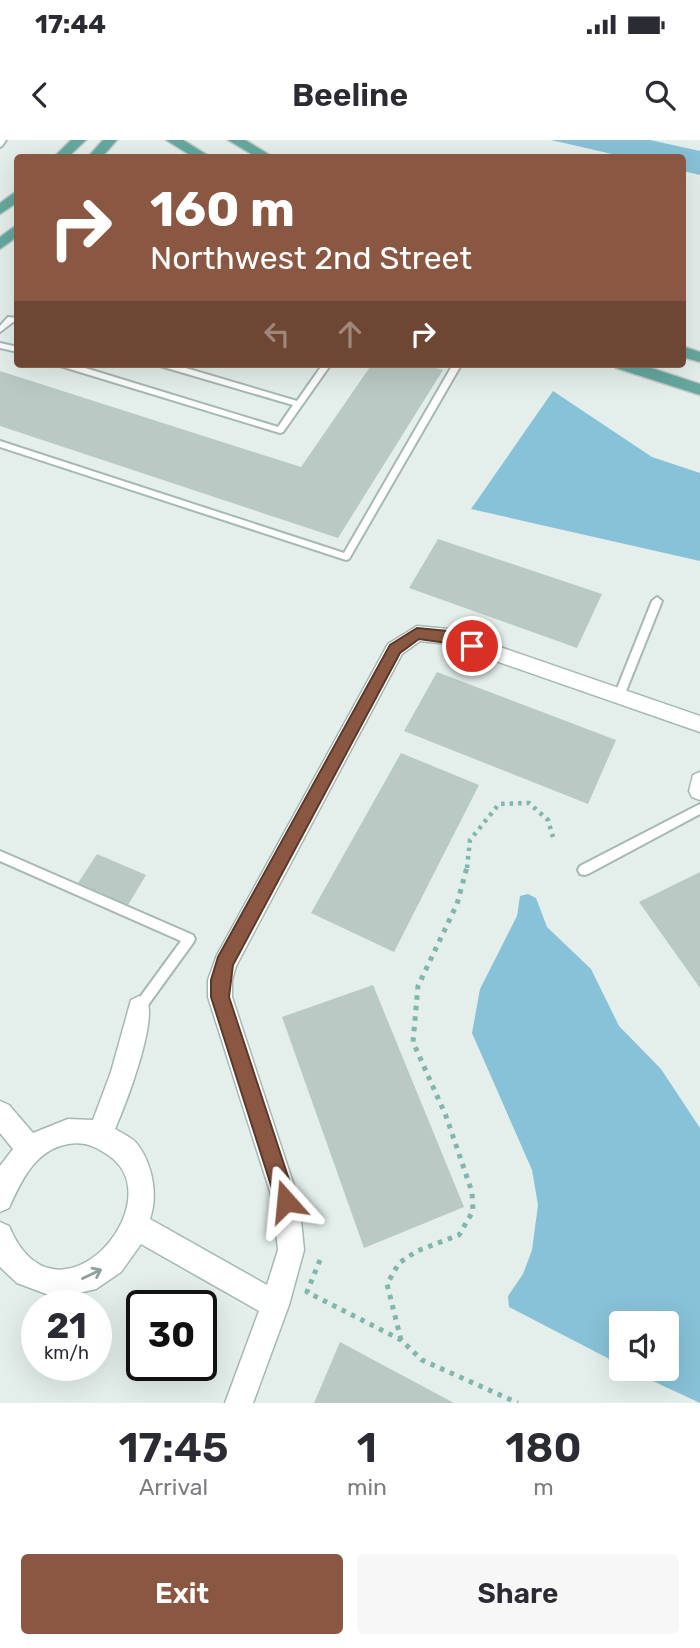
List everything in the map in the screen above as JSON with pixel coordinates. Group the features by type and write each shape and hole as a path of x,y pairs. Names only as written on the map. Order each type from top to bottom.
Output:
{"main road":[{"path":"63,154 79,140"},
{"path":"97,154 110,140"},
{"path":"173,140 199,154"},
{"path":"235,140 261,154"},
{"path":"0,209 14,197"},
{"path":"0,245 14,232"},
{"path":"634,368 700,390"}],"street":[{"path":"239,1403 275,1305 291,1250 286,1201 220,997 220,980 225,963 395,649 417,633 448,637 700,724"},
{"path":"700,780 700,791"},
{"path":"99,1134 126,1072 139,1008"},
{"path":"0,1114 30,1149"},
{"path":"0,1199 12,1169 30,1149 52,1136 76,1131 99,1134 119,1144 133,1161 141,1181 142,1204 136,1227 124,1249 106,1267 85,1279 59,1283 35,1278 15,1265 2,1244 0,1235"},
{"path":"136,1227 275,1305"}],"lane":[{"path":"0,145 4,140"},
{"path":"0,314 14,320"},
{"path":"0,330 14,320"},
{"path":"76,368 281,430 324,368"},
{"path":"177,368 299,404"},
{"path":"0,444 345,556 455,368"},
{"path":"619,696 657,601"},
{"path":"584,870 700,808"},
{"path":"0,856 189,939 139,1008"}],"path":[{"path":"401,1340 387,1284 399,1263 417,1251 459,1235 473,1211 472,1192 455,1141 413,1042 418,986 457,904 466,876 470,840 499,804 528,803 548,820 553,837"},
{"path":"320,1261 307,1292 401,1340 422,1360 519,1403"}],"water":[{"path":"551,140 650,140 700,151 700,175 686,172 686,154 612,154"},
{"path":"553,391 652,457 700,473 700,561 471,509"},
{"path":"528,894 536,898 547,927 591,969 619,1026 661,1069 700,1128 700,1403 653,1381 679,1381 679,1311 609,1311 609,1359 509,1307 508,1296 523,1274 532,1250 538,1205 532,1170 472,1033 480,989 517,916 520,896"}],"building":[{"path":"369,368 443,370 338,538 0,426 0,371 301,467"},
{"path":"438,539 602,594 577,648 409,588"},
{"path":"437,672 616,740 588,804 404,731"},
{"path":"401,753 479,785 394,952 311,913"},
{"path":"97,854 146,875 128,905 78,883"},
{"path":"700,872 700,988 639,902"},
{"path":"373,985 464,1207 364,1248 282,1017"},
{"path":"340,1342 454,1403 314,1403"}],"route":[{"path":"286,1201 220,997 220,980 225,963 395,649 417,633 448,637 472,646"}]}
